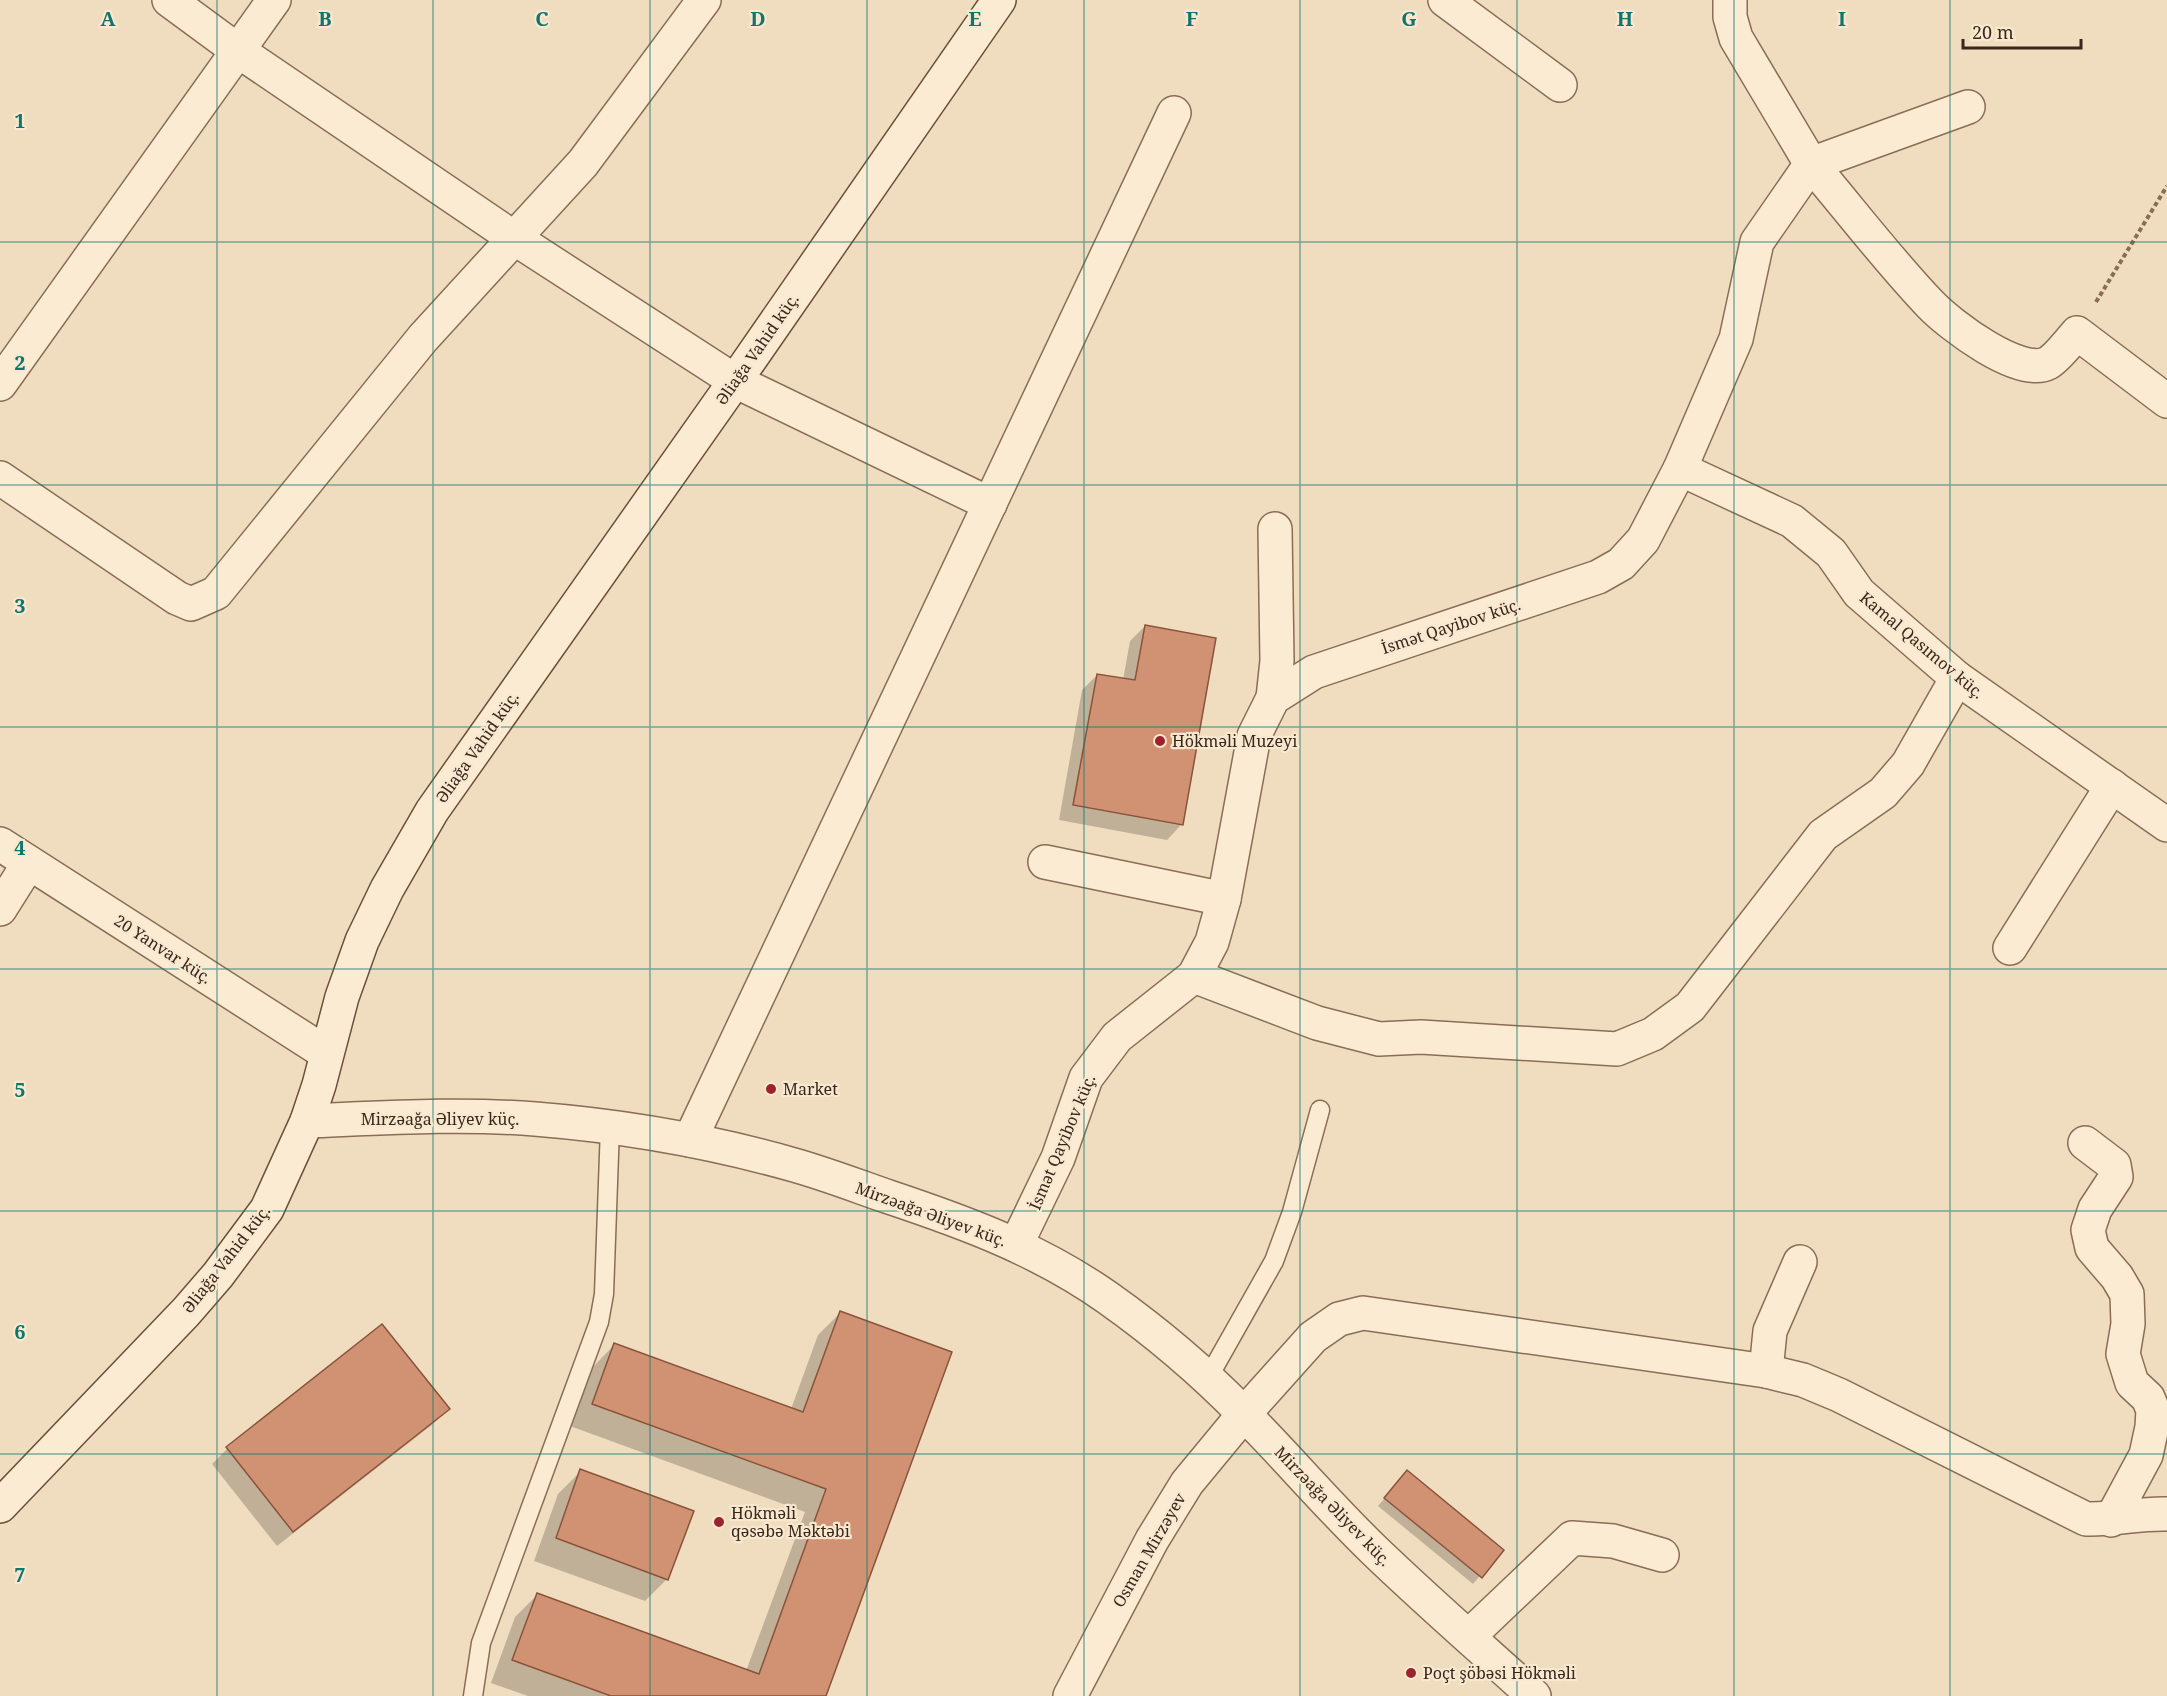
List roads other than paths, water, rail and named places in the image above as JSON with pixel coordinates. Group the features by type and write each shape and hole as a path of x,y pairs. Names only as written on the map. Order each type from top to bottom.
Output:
{"street":[{"path":"169,0 237,50 514,238 735,381 990,504"},
{"path":"0,384 274,0"},
{"path":"0,478 177,598 191,604 216,593 423,338 583,163 704,0"},
{"name":"Əliağa Vahid küç.","path":"0,1506 186,1312 218,1275 267,1209 307,1121 320,1084 342,997 362,941 387,889 432,811 735,381 999,0"},
{"path":"1445,0 1560,85"},
{"path":"1730,0 1730,17 1736,38 1811,164 1931,305 1964,333 1991,350 2024,366 2048,363 2077,333 2167,401"},
{"path":"1811,164 1968,107"},
{"path":"690,1140 1174,113"},
{"name":"İsmət Qayibov küç.","path":"1016,1245 1058,1158 1086,1078 1117,1037 1194,976 1212,942 1224,898 1254,736 1273,698 1314,672 1598,578 1621,564 1643,540 1680,469 1736,339 1757,242 1811,164"},
{"name":"Kamal Qasımov küç.","path":"1680,469 1792,521 1831,553 1859,593 1958,678 2167,825"},
{"path":"1273,698 1277,661 1275,530"},
{"path":"1194,976 1317,1023 1378,1039 1421,1037 1617,1049 1653,1034 1690,1007 1822,835 1883,793 1908,764 1958,678"},
{"path":"2010,948 2112,786"},
{"name":"20 Yanvar küç.","path":"0,844 326,1053"},
{"path":"1045,862 1224,898"},
{"path":"0,909 29,863"},
{"name":"Mirzəağa Əliyev küç.","path":"307,1121 455,1116 533,1119 610,1127 690,1140 794,1165 970,1225 1016,1245 1059,1267 1108,1298 1208,1378 1375,1551 1534,1696"},
{"path":"2085,1143 2114,1165 2116,1177 2095,1209 2088,1230 2092,1248 2117,1277 2127,1294 2128,1324 2123,1354 2132,1383 2148,1398 2153,1410 2146,1455 2111,1520"},
{"path":"1766,1371 1770,1331 1800,1262"},
{"name":"Osman Mirzəyev","path":"1070,1696 1152,1540 1187,1483 1244,1414 1313,1337 1338,1319 1363,1313 1766,1371 1803,1380 1839,1395 2086,1520 2111,1520 2148,1513 2167,1514"},
{"path":"1468,1636 1572,1538 1613,1541 1662,1555"}],"lane":[{"path":"1208,1378 1274,1261 1292,1212 1320,1110"},
{"path":"473,1696 480,1643 599,1322 604,1294 610,1127"}],"place":[{"name":"Hökməli Muzeyi","path":"1160,741"},
{"name":"Market","path":"771,1089"},
{"name":"Hökməli qəsəbə Məktəbi","path":"719,1522"},
{"name":"Poçt şöbəsi Hökməli","path":"1411,1673"}]}
